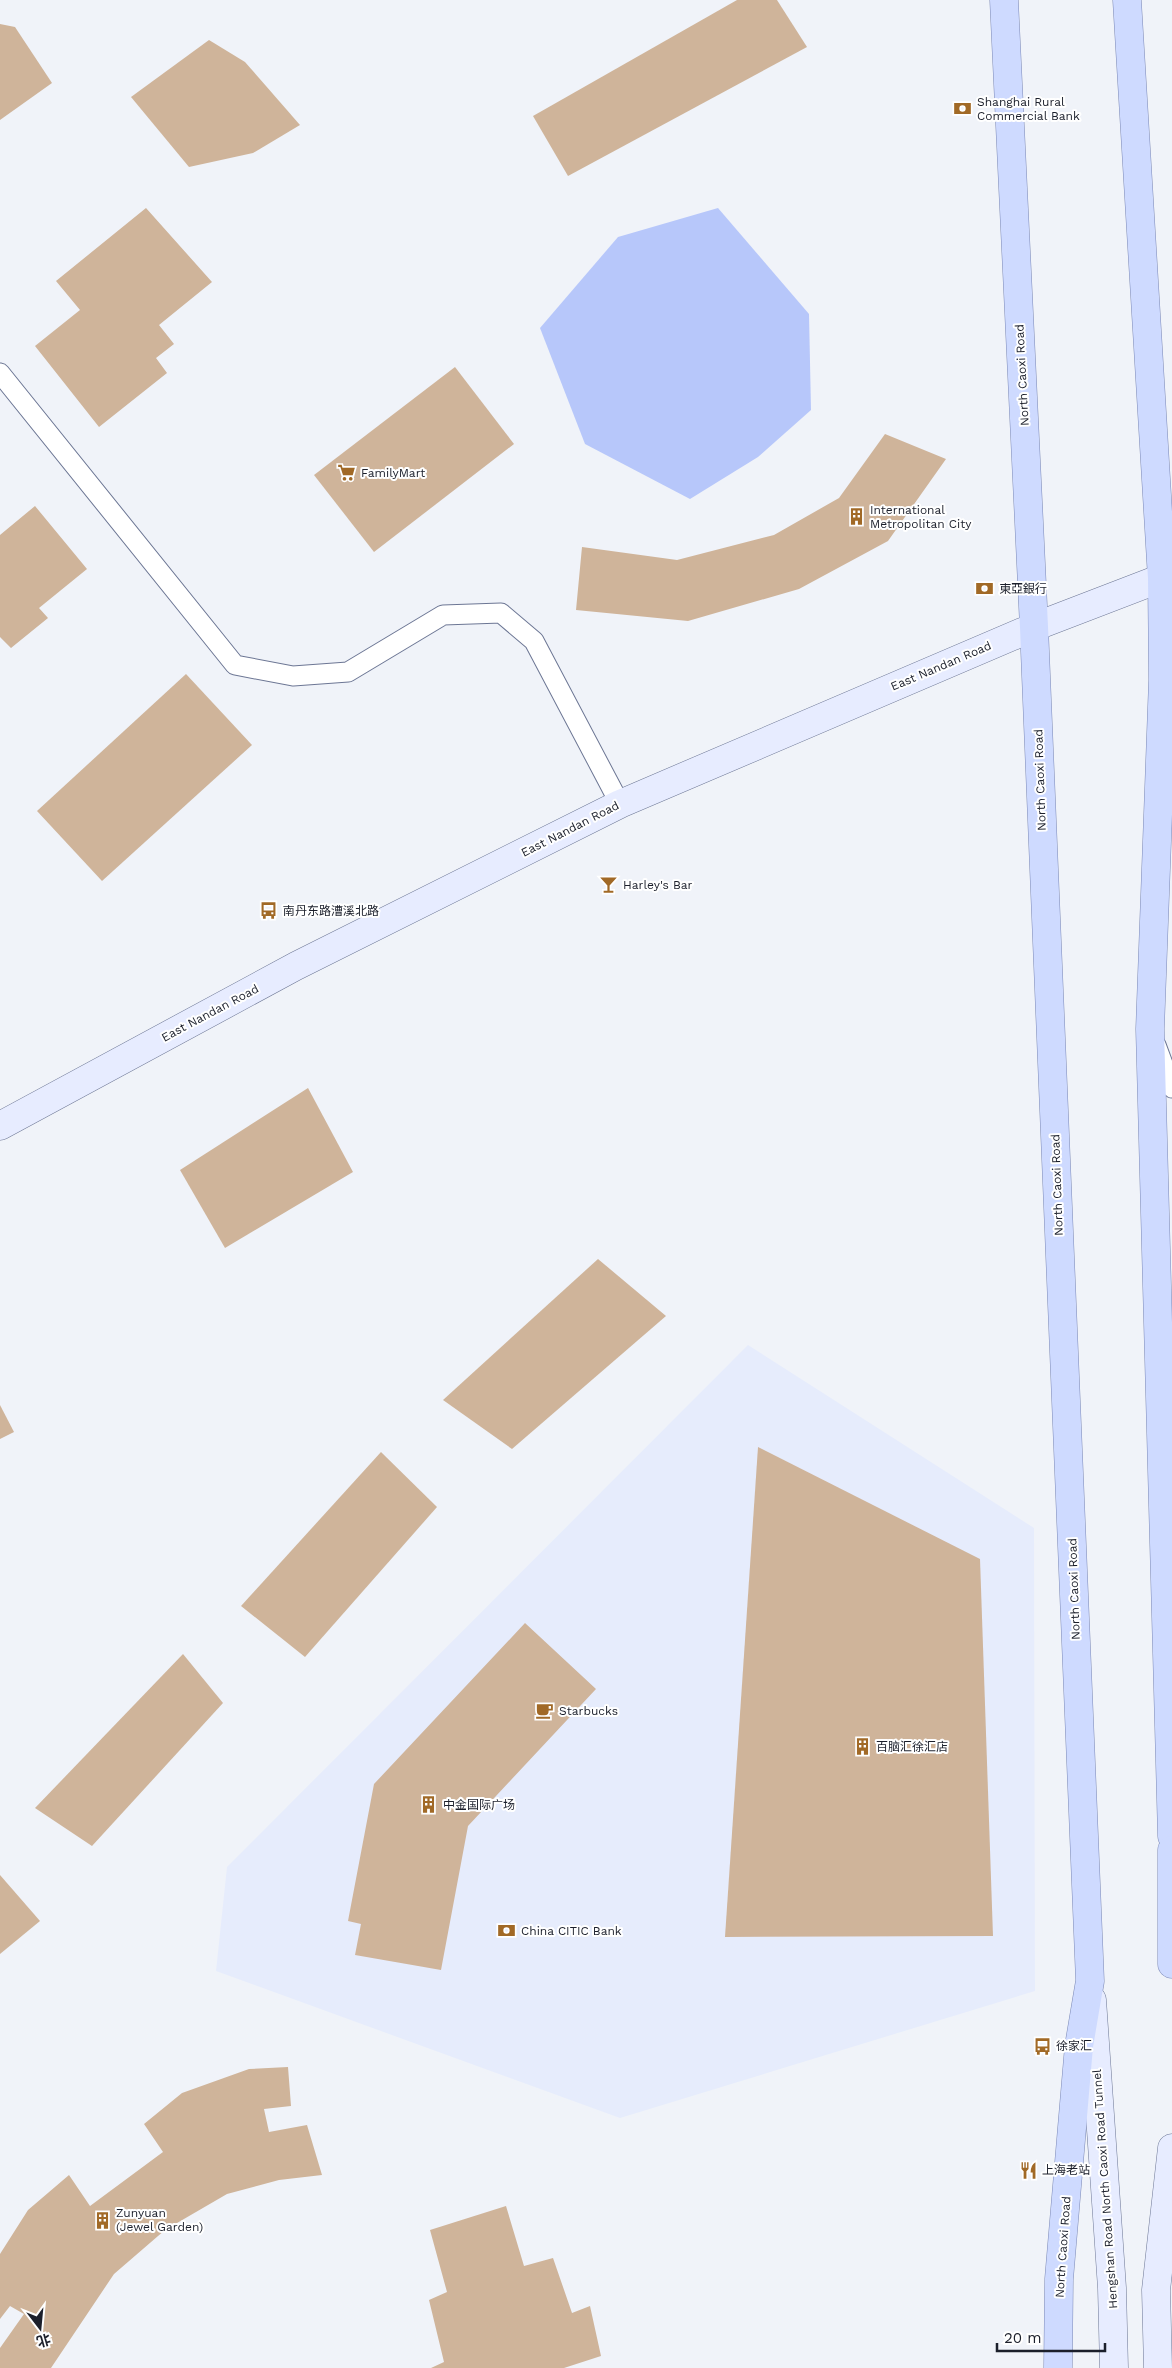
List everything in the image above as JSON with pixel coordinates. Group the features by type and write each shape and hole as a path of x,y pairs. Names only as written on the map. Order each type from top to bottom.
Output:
{"main road":[{"name":"North Caoxi Road","path":"1004,0 1034,626 1090,1981 1079,2046 1060,2260 1058,2368"},
{"path":"1127,0 1167,576 1150,1029 1172,1836"},
{"name":"East Nandan Road","path":"0,1126 296,966 620,804 1034,626 1167,576"},
{"path":"1172,1850 1172,1964"},
{"name":"Hengshan Road North Caoxi Road Tunnel","path":"1090,1981 1112,2288 1114,2368"},
{"path":"1158,2368 1156,2290 1172,2148"}],"lane":[{"path":"0,373 235,665 293,676 348,672 443,615 501,613 534,641 620,804"},
{"path":"1150,1029 1172,1088"}],"shaded area":[{"path":"718,208 809,314 811,410 758,457 690,499 585,444 540,328 618,237"},
{"name":"中金国际广场","path":"748,1345 1034,1528 1035,1991 620,2118 216,1971 227,1867"}],"building":[{"path":"737,0 777,0 807,47 568,176 533,116"},
{"path":"0,24 15,27 52,83 0,120"},
{"path":"209,40 245,62 300,125 253,153 189,167 131,97"},
{"path":"146,208 212,282 159,325 174,344 156,358 167,373 99,427 35,346 80,310 56,281"},
{"path":"455,367 514,444 374,552 314,475"},
{"name":"International Metropolitan City","path":"885,434 946,459 888,541 799,589 688,621 576,610 582,547 677,560 774,535 839,498"},
{"path":"35,506 87,569 39,608 48,618 11,648 0,637 0,535"},
{"path":"186,674 252,745 102,881 37,811"},
{"path":"308,1088 353,1172 225,1248 180,1170"},
{"path":"598,1259 666,1316 512,1449 443,1400"},
{"path":"0,1405 14,1432 0,1439"},
{"name":"百脑汇徐汇店","path":"758,1447 980,1559 993,1936 725,1937"},
{"path":"381,1452 437,1507 305,1657 241,1606"},
{"name":"中金国际广场","path":"525,1623 596,1689 468,1826 441,1970 355,1955 361,1924 348,1921 374,1784"},
{"path":"183,1654 223,1703 92,1846 35,1808"},
{"path":"0,1875 40,1921 0,1954"},
{"name":"Zunyuan (Jewel Garden)","path":"288,2067 291,2106 264,2109 269,2132 307,2125 322,2175 279,2180 227,2194 165,2230 114,2274 51,2368 0,2368 0,2348 24,2314 10,2306 0,2319 0,2254 28,2210 69,2175 90,2206 163,2152 144,2124 182,2093 249,2069"},
{"path":"506,2206 524,2266 553,2258 572,2313 590,2306 601,2356 564,2368 431,2368 444,2362 429,2300 447,2292 430,2230"}],"place":[{"name":"Shanghai Rural Commercial Bank","path":"963,109"},
{"name":"FamilyMart","path":"347,473"},
{"name":"International Metropolitan City","path":"856,517"},
{"name":"東亞銀行","path":"985,589"},
{"name":"Harley's Bar","path":"609,885"},
{"name":"南丹东路漕溪北路","path":"269,911"},
{"name":"Starbucks","path":"545,1711"},
{"name":"百脑汇徐汇店","path":"862,1747"},
{"name":"中金国际广场","path":"429,1805"},
{"name":"China CITIC Bank","path":"507,1931"},
{"name":"徐家汇","path":"1042,2046"},
{"name":"上海老站","path":"1028,2170"},
{"name":"Zunyuan (Jewel Garden)","path":"102,2220"}]}
